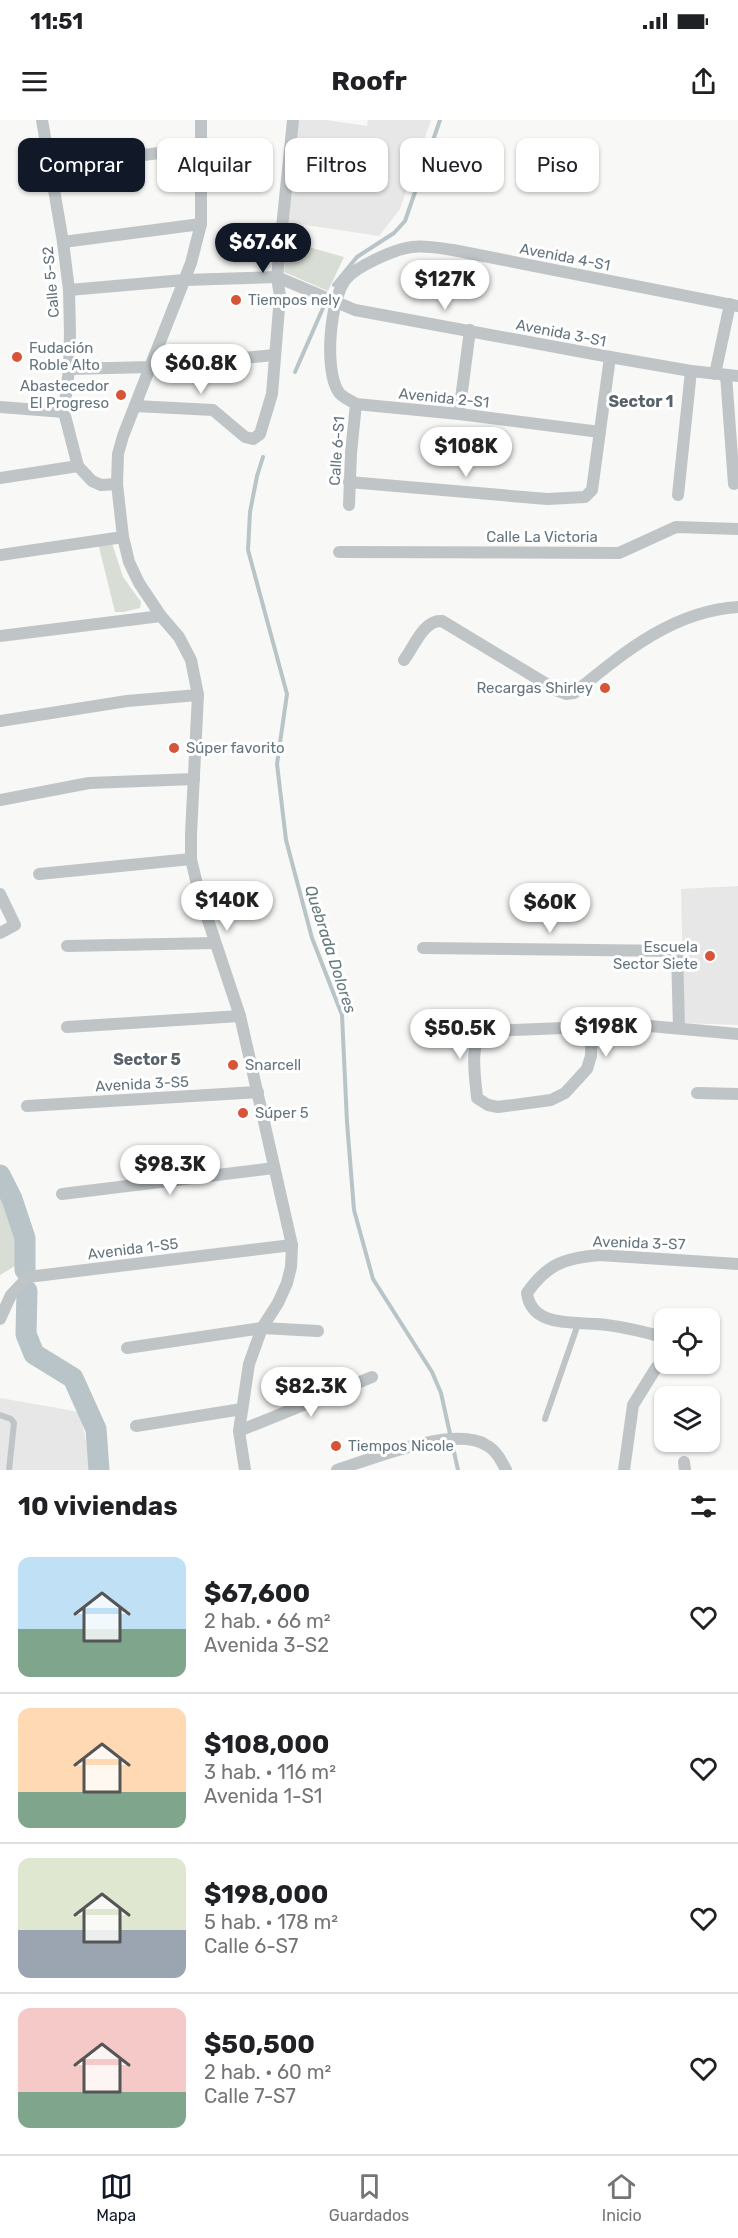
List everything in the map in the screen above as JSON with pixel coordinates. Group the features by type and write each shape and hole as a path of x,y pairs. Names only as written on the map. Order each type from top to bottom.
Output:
{"street":[{"name":"Calle 5-S2","path":"42,120 45,138"},
{"path":"201,120 202,138"},
{"path":"135,406 213,410 245,437 253,439 260,434 272,394 280,296 277,278 292,120"},
{"name":"Calle 5-S2","path":"54,192 69,290 69,369 64,412 78,466"},
{"path":"201,192 201,224 191,263 118,454 117,484 123,537 129,562 161,616 179,637 191,660 198,696 191,859 199,893 240,1016 292,1245 291,1267 287,1282 278,1303 262,1328 249,1364 238,1431 245,1470"},
{"path":"63,242 201,224"},
{"name":"Avenida 4-S1","path":"335,302 345,280 359,268 409,247 423,246 734,305"},
{"path":"69,290 184,280 277,278"},
{"name":"Avenida 3-S1","path":"277,278 355,310 610,357 726,375"},
{"name":"Calle 6-S1","path":"335,302 331,337 331,371 339,394 356,404 349,505"},
{"path":"734,305 726,375 734,484"},
{"path":"459,414 470,330"},
{"path":"69,369 150,367 274,355"},
{"path":"349,482 547,499 585,497 592,490 610,357"},
{"path":"678,495 691,371"},
{"name":"Avenida 2-S1","path":"356,404 459,414 600,432"},
{"path":"0,407 64,412"},
{"path":"0,478 78,466 92,481 101,485 117,484"},
{"name":"Calle La Victoria","path":"339,552 619,553 676,527 738,529"},
{"path":"0,555 123,537"},
{"path":"404,660 429,624 442,621 558,691 566,694 573,693 646,637 707,613 738,607"},
{"path":"0,636 161,616"},
{"path":"0,721 127,701 198,696"},
{"path":"0,801 89,783 194,779"},
{"path":"39,873 191,859"},
{"path":"0,894 15,925 0,933"},
{"path":"67,946 215,943"},
{"path":"423,948 677,951 678,1028"},
{"path":"67,1027 240,1016"},
{"path":"592,1025 591,1056 587,1069 565,1093 551,1100 498,1107 488,1105 477,1098 474,1052 476,1040 482,1033 499,1029 592,1025 639,1024 738,1034"},
{"name":"Avenida 3-S5","path":"27,1106 258,1092"},
{"path":"697,1093 738,1094"},
{"path":"62,1194 274,1168"},
{"name":"Avenida 1-S5","path":"0,1319 11,1295 28,1277 292,1245"},
{"name":"Avenida 3-S7","path":"654,1336 596,1324 553,1320 539,1314 528,1305 527,1293 548,1268 567,1259 599,1255 738,1264"},
{"path":"126,1348 262,1328 318,1331"},
{"path":"624,1470 633,1405 654,1371"},
{"path":"238,1431 372,1377"},
{"path":"136,1426 242,1409"},
{"path":"337,1470 404,1448 439,1440 464,1438 484,1443 497,1454 506,1470"}],"lane":[{"path":"545,1419 578,1324"},
{"path":"0,1415 11,1419 14,1423 9,1470"}],"shaded area":[{"path":"298,120 326,120 367,126 368,120 431,120 425,138 400,138 400,192 406,192 400,209 379,236 286,222 290,192 388,192 388,138 296,138"},
{"path":"287,241 344,257 328,291 284,272"},
{"path":"111,540 123,577 141,602 140,608 115,612 98,543"},
{"name":"Escuela Sector Siete","path":"738,886 738,1025 684,1023 681,889"},
{"path":"0,1191 16,1235 20,1263 0,1275"},
{"path":"0,1398 80,1412 92,1470 0,1470"}],"waterway":[{"name":"Quebrada Dolores","path":"334,285 357,257 394,233 405,221 440,120"},
{"name":"Quebrada Dolores","path":"295,372 323,308"},
{"name":"Quebrada Dolores","path":"263,457 250,512 248,550 287,694 277,764 286,840 312,938 342,1015 354,1210 373,1279 432,1372 441,1393 458,1470"},
{"path":"0,1175 12,1199 25,1238 25,1270"},
{"path":"27,1291 26,1334 34,1354 73,1378 96,1429 99,1470"}],"place":[{"name":"Tiempos nely","path":"236,300"},
{"name":"Fudación Roble Alto","path":"17,357"},
{"name":"Abastecedor El Progreso","path":"121,395"},
{"name":"Recargas Shirley","path":"605,688"},
{"name":"Súper favorito","path":"174,748"},
{"name":"Escuela Sector Siete","path":"710,956"},
{"name":"Snarcell","path":"233,1065"},
{"name":"Súper 5","path":"243,1113"},
{"name":"Tiempos Nicole","path":"336,1446"}],"district":[{"name":"Sector 1","path":"641,401"},
{"name":"Sector 5","path":"147,1059"}]}
